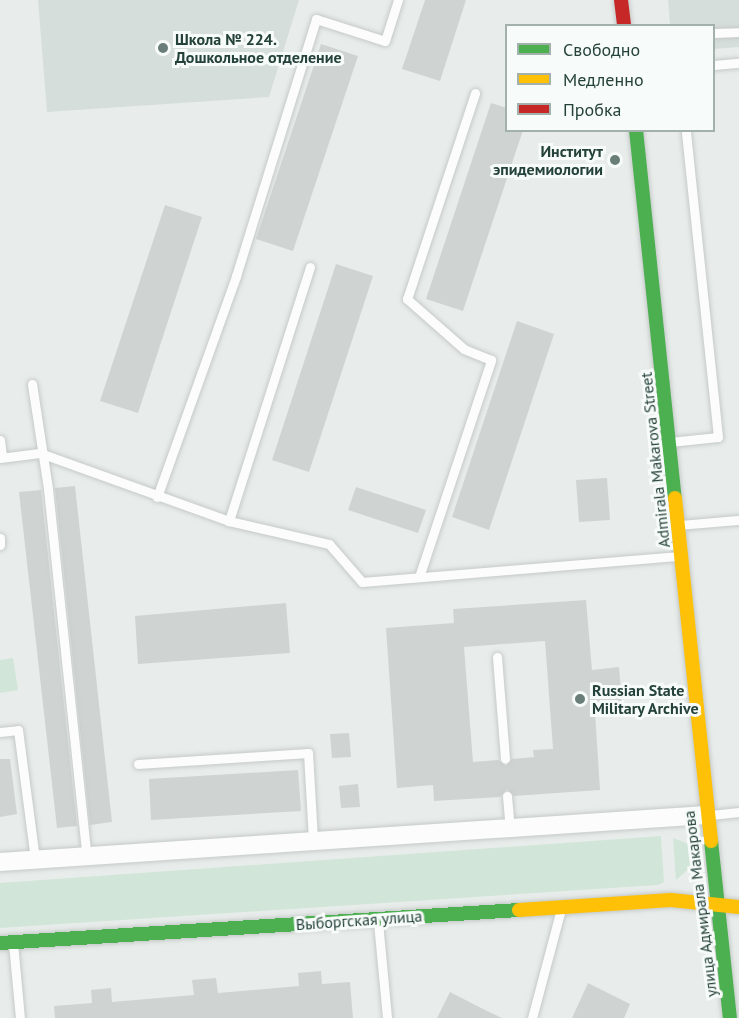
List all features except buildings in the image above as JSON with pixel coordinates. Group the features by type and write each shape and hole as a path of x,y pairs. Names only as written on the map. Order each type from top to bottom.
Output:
{"street":[{"path":"621,0 624,24"},
{"name":"Admirala Makarova Street","path":"636,132 683,556"},
{"name":"улица Адмирала Макарова","path":"683,556 706,815 730,1018"},
{"path":"0,862 706,815"},
{"name":"Выборгская улица","path":"7,942 671,900 739,907"}],"lane":[{"path":"157,496 233,287 316,19 384,41 398,0"},
{"path":"715,33 739,32"},
{"path":"715,65 739,63"},
{"path":"419,577 491,360 464,350 407,299 475,93"},
{"path":"670,442 718,437 686,132"},
{"path":"229,521 310,267"},
{"path":"32,384 40,453 49,501 87,857"},
{"path":"0,440 1,458 40,453 229,521 329,544 362,582 683,556"},
{"path":"679,525 739,520"},
{"path":"0,538 0,545"},
{"path":"497,657 505,759"},
{"path":"0,732 18,730 35,860"},
{"path":"138,764 308,753 314,841"},
{"path":"507,796 510,828"},
{"path":"706,815 739,812"},
{"path":"532,1018 562,907"},
{"path":"378,918 387,1018"},
{"path":"7,942 20,1018"}],"shaded area":[{"name":"Школа № 224. Дошкольное отделение","path":"38,0 299,0 269,97 47,112"},
{"path":"668,0 739,0 739,47 715,49 715,24 670,24"}],"green space":[{"path":"13,658 18,690 0,693 0,660"},
{"path":"661,836 664,882 658,885 0,928 0,883"},
{"path":"673,838 689,844 691,867 676,880"}],"traffic: fast":[{"path":"636,132 675,498"},
{"path":"711,841 730,1018"},
{"path":"0,943 519,910"}],"traffic: slow":[{"path":"675,498 711,841"},
{"path":"519,910 671,900 739,907"}],"traffic: jam":[{"path":"621,0 624,24"}],"place":[{"name":"Школа № 224. Дошкольное отделение","path":"163,48"},
{"name":"Институт эпидемиологии","path":"615,160"},
{"name":"Russian State Military Archive","path":"580,699"}]}
